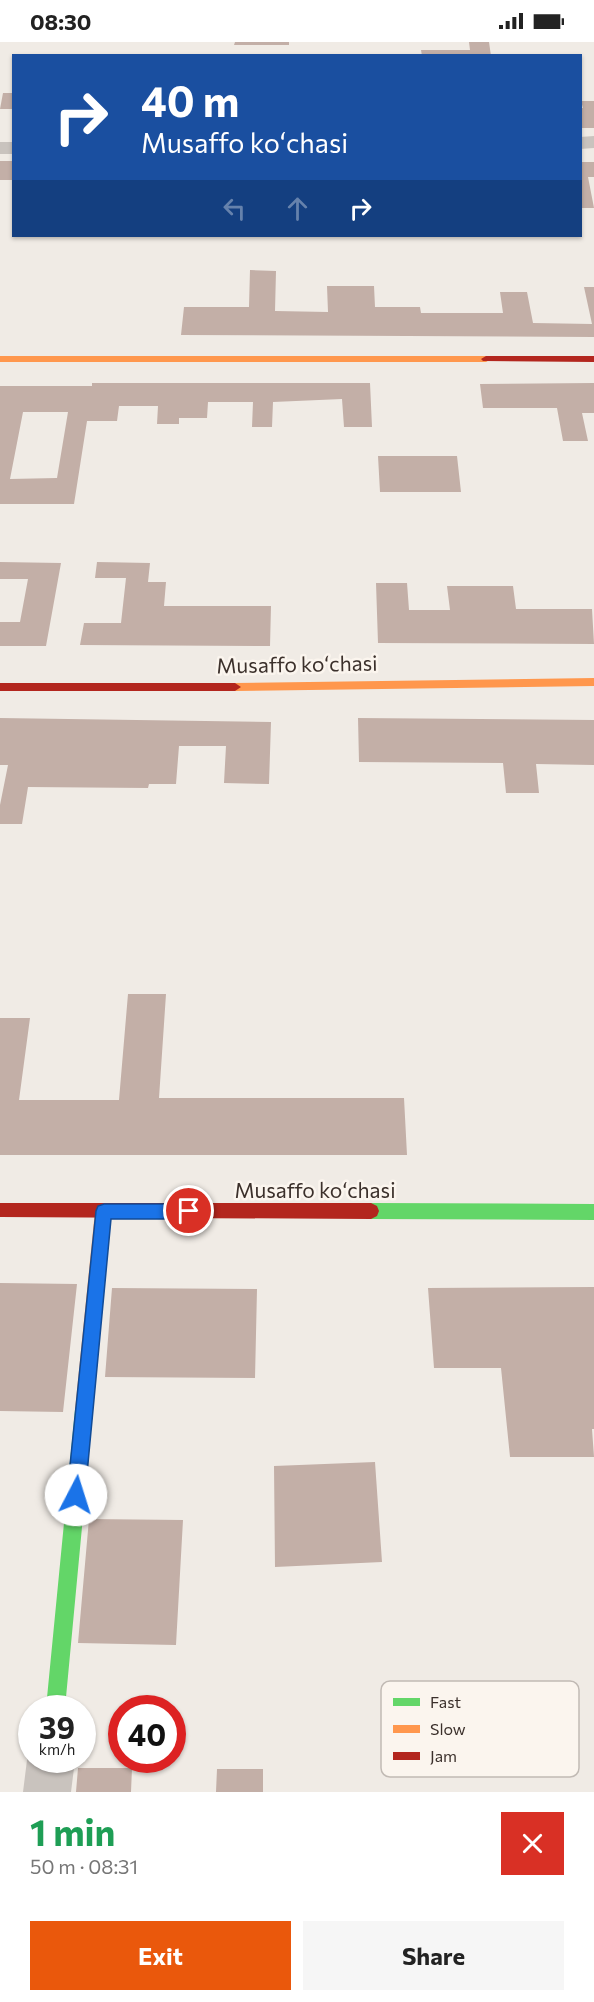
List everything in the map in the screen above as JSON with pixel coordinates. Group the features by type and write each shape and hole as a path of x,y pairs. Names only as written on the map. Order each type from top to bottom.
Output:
{"street":[{"path":"0,359 594,359"},
{"name":"Musaffo koʻchasi","path":"0,687 176,688 594,682"},
{"name":"Musaffo koʻchasi","path":"0,1210 594,1212"},
{"path":"57,1695 104,1211"},
{"path":"47,1792 49,1773"}],"building":[{"path":"235,42 289,42 289,45 234,45"},
{"path":"469,42 489,42 491,54 422,54 421,50 470,50"},
{"path":"3,93 12,93 12,109 0,109"},
{"path":"582,101 594,101 594,128 582,128"},
{"path":"0,161 12,161 12,180 0,180"},
{"path":"582,162 594,162 594,177 588,177 594,208 582,208"},
{"path":"250,270 276,271 275,311 328,312 327,286 374,286 375,307 420,307 421,313 503,313 500,292 527,292 533,323 592,324 584,287 594,287 594,337 181,335 184,307 249,307"},
{"path":"92,383 370,383 372,427 344,427 342,399 273,402 272,427 252,427 253,402 208,402 207,418 179,418 179,424 157,424 158,406 119,406 117,421 87,421 74,504 0,504 0,386 92,386","holes":["23,412 68,412 57,478 10,479"]},
{"path":"594,383 594,413 582,413 588,441 563,441 557,408 483,408 480,384"},
{"path":"378,456 457,456 461,492 380,492"},
{"path":"0,562 61,563 46,646 0,646 0,622 20,622 28,579 0,579"},
{"path":"97,562 150,563 148,582 166,582 164,606 271,606 270,646 80,645 84,623 121,623 126,578 95,578"},
{"path":"376,583 407,583 409,610 450,610 447,586 513,586 516,609 592,609 594,644 378,643"},
{"path":"0,718 271,722 269,784 224,783 226,746 179,746 176,784 149,784 148,788 28,787 22,824 0,824 0,805 8,765 0,765"},
{"path":"358,718 594,720 594,765 536,764 539,793 506,793 503,763 359,762"},
{"path":"128,994 166,994 159,1098 404,1098 407,1155 0,1155 0,1018 30,1018 19,1100 119,1100"},
{"path":"0,1283 77,1284 63,1412 0,1411"},
{"path":"594,1287 594,1429 592,1429 594,1457 510,1457 501,1368 434,1368 428,1288"},
{"path":"112,1288 257,1289 255,1378 105,1377"},
{"path":"375,1462 382,1562 275,1567 274,1466"},
{"path":"89,1519 183,1520 176,1645 78,1643"},
{"path":"96,1768 108,1768 108,1773 132,1773 131,1792 76,1792 78,1773 96,1773"},
{"path":"217,1769 263,1769 263,1792 216,1792"}],"traffic: fast":[{"path":"371,1211 594,1212"},
{"path":"56,1695 84,1410"}],"traffic: slow":[{"path":"0,359 486,359"},
{"path":"235,687 594,682"},
{"path":"84,1410 103,1211"}],"traffic: jam":[{"path":"486,359 594,359"},
{"path":"0,687 235,687"},
{"path":"0,1210 371,1211"}],"route":[{"path":"76,1495 104,1211 189,1211"}]}
